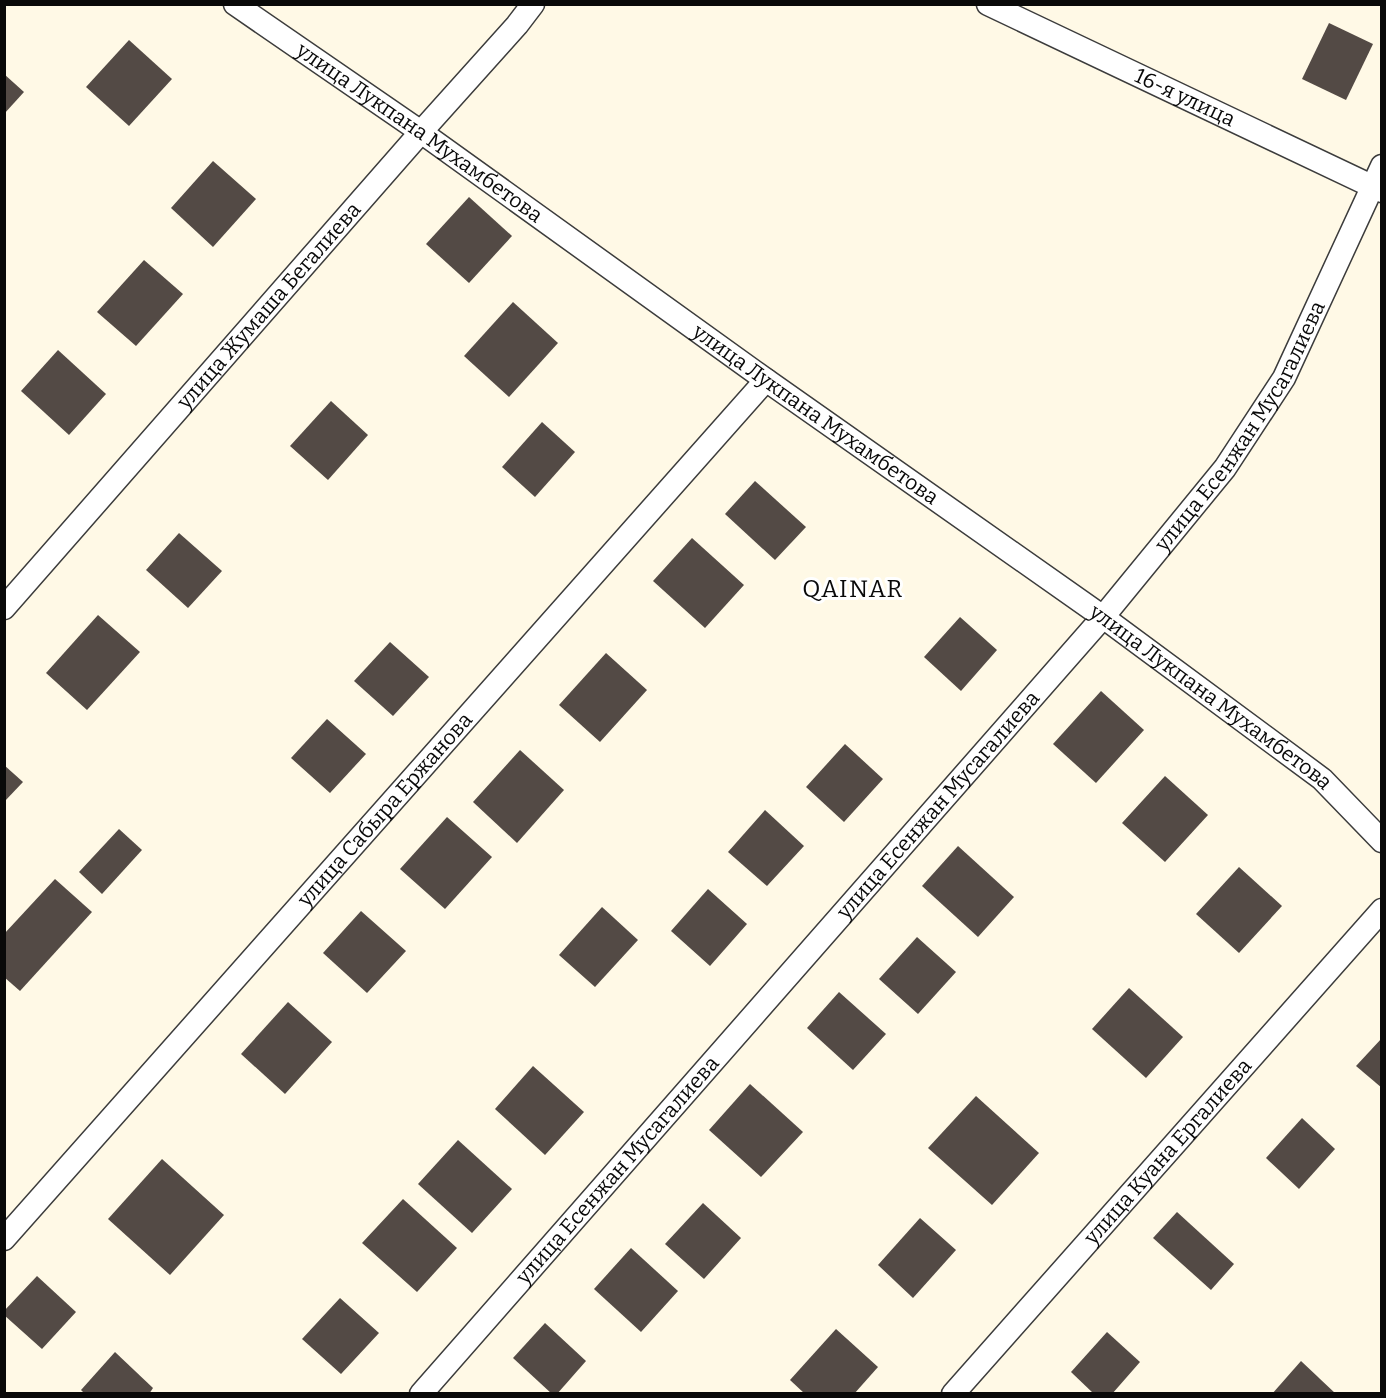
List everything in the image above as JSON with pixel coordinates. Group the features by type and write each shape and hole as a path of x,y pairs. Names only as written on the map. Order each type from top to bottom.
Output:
{"street":[{"name":"улица Лукпана Мухамбетова","path":"236,4 422,132 766,380 1103,617 1322,779 1382,841"},
{"name":"улица Жумаша Бегалиева","path":"4,608 533,4"},
{"name":"16-я улица","path":"1002,8 1376,189"},
{"name":"улица Есенжан Мусагалиева","path":"421,1394 1103,617 1224,468 1284,378 1376,189 1382,166"},
{"name":"улица Сабыра Ержанова","path":"4,1239 766,380"},
{"name":"улица Куана Ергалиева","path":"953,1394 1382,910"}],"building":[{"path":"1329,23 1373,44 1346,100 1302,79"},
{"path":"129,40 172,79 129,126 86,87"},
{"path":"4,74 24,92 4,114"},
{"path":"213,161 256,199 213,247 171,208"},
{"path":"469,197 512,236 469,283 426,244"},
{"path":"144,260 183,294 136,346 97,312"},
{"path":"513,302 558,343 509,397 464,356"},
{"path":"58,350 106,394 69,435 21,391"},
{"path":"331,401 368,435 328,480 290,446"},
{"path":"542,422 575,452 535,497 502,467"},
{"path":"755,481 806,527 775,560 725,514"},
{"path":"179,533 222,571 188,608 146,570"},
{"path":"692,538 744,585 705,628 653,581"},
{"path":"98,615 140,652 87,710 46,673"},
{"path":"960,617 997,650 961,691 924,657"},
{"path":"390,642 429,677 393,716 354,681"},
{"path":"606,653 647,690 600,742 559,705"},
{"path":"1101,691 1144,730 1096,783 1053,744"},
{"path":"327,719 366,754 330,793 291,758"},
{"path":"845,744 883,779 844,822 806,787"},
{"path":"520,750 564,790 517,843 473,802"},
{"path":"4,765 23,782 4,802"},
{"path":"1165,776 1208,815 1165,862 1122,823"},
{"path":"765,810 804,846 767,886 728,852"},
{"path":"447,817 492,857 445,909 400,869"},
{"path":"119,829 142,850 102,894 79,872"},
{"path":"958,846 1014,897 978,937 922,886"},
{"path":"1239,867 1282,906 1239,953 1196,914"},
{"path":"55,879 92,912 20,991 4,977 4,934"},
{"path":"708,889 747,924 710,966 671,931"},
{"path":"602,907 638,940 595,987 559,955"},
{"path":"361,911 406,951 367,993 323,953"},
{"path":"917,937 956,972 918,1014 879,979"},
{"path":"1129,988 1183,1037 1146,1078 1092,1029"},
{"path":"839,992 886,1034 853,1070 807,1028"},
{"path":"288,1002 332,1042 285,1094 241,1054"},
{"path":"1382,1038 1382,1088 1356,1066"},
{"path":"533,1066 584,1112 545,1155 495,1109"},
{"path":"750,1084 803,1132 761,1177 709,1130"},
{"path":"976,1096 1039,1153 992,1205 928,1148"},
{"path":"1302,1118 1335,1149 1299,1189 1266,1158"},
{"path":"458,1140 512,1189 472,1233 418,1184"},
{"path":"162,1159 224,1215 170,1275 108,1219"},
{"path":"403,1199 457,1248 417,1292 362,1243"},
{"path":"703,1203 741,1238 704,1279 665,1244"},
{"path":"1177,1212 1234,1264 1211,1290 1153,1238"},
{"path":"920,1218 956,1250 913,1298 878,1265"},
{"path":"631,1248 678,1291 641,1332 594,1289"},
{"path":"37,1276 76,1312 42,1349 4,1315 4,1311"},
{"path":"340,1298 379,1333 341,1374 302,1339"},
{"path":"545,1323 586,1361 557,1394 552,1394 513,1358"},
{"path":"836,1329 878,1367 854,1394 805,1394 790,1380"},
{"path":"1107,1332 1140,1362 1112,1394 1094,1394 1071,1372"},
{"path":"115,1352 153,1388 149,1394 85,1394 81,1390"},
{"path":"1301,1361 1336,1394 1272,1394"}],"district":[{"name":"QAINAR","path":"853,589"}]}
